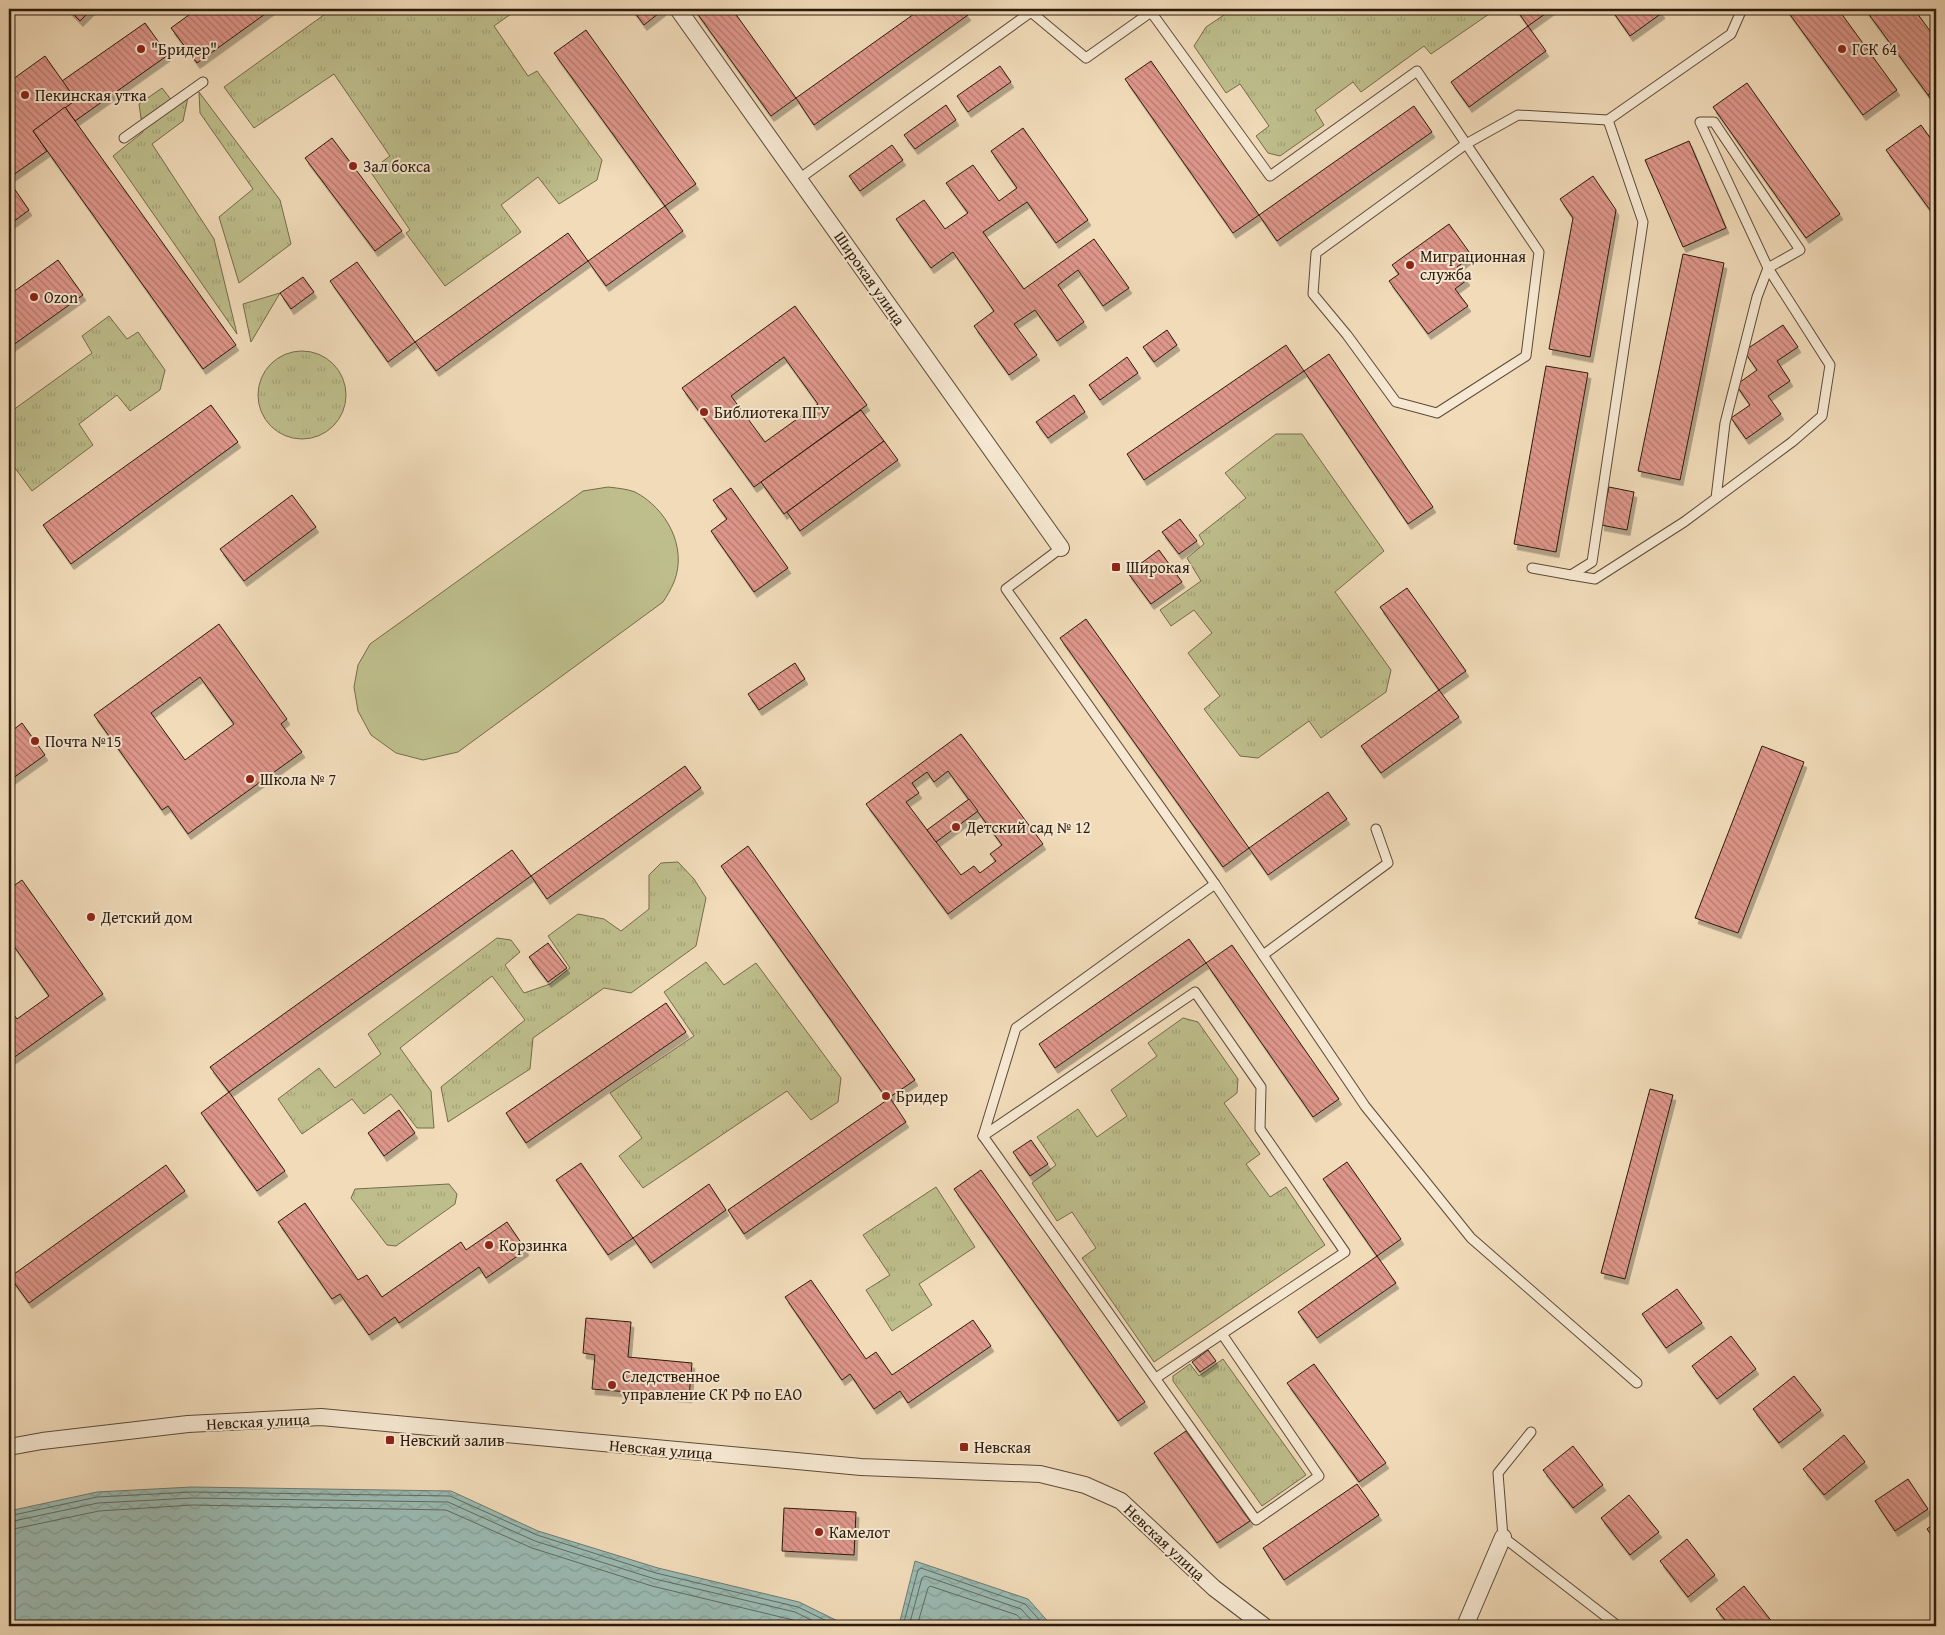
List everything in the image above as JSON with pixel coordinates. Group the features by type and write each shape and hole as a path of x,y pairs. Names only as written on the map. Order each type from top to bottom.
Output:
{"street":[{"name":"Широкая улица","path":"678,9 1061,548"},
{"name":"Невская улица","path":"9,1447 42,1441 188,1424 321,1418 861,1467 1040,1474 1085,1485 1121,1501 1214,1588 1264,1626"},
{"path":"1464,1626 1503,1537"}],"lane":[{"path":"799,179 1031,12 1086,58 1151,12 1270,176 1417,71 1466,144 1540,252 1526,356 1437,412 1396,402 1347,335 1313,294 1316,253 1466,144 1518,115 1608,120 1731,34 1742,9"},
{"path":"124,138 203,82"},
{"path":"1571,575 1592,562 1643,222 1608,120"},
{"path":"1532,568 1595,579 1684,522 1792,442 1822,416 1830,365 1768,268 1700,122 1714,122 1800,250 1768,268 1757,298 1725,424 1716,498"},
{"path":"1061,548 1006,589 1215,884 1366,1106 1471,1238 1637,1382"},
{"path":"1263,955 1388,863 1376,828"},
{"path":"983,1136 1016,1028 1215,884"},
{"path":"983,1136 1195,992 1261,1088 1260,1129 1345,1252 1156,1378"},
{"path":"983,1136 1256,1520 1319,1476 1222,1334"},
{"path":"1532,1432 1498,1473 1503,1537 1618,1626"}],"green space":[{"path":"332,9 518,9 494,26 528,76 537,71 602,160 597,180 559,204 538,177 501,205 521,232 445,286 406,233 410,230 370,171 390,156 334,74 254,128 224,87"},
{"path":"1229,9 1490,9 1492,12 1431,54 1424,46 1361,92 1353,82 1315,110 1324,125 1280,156 1268,153 1256,136 1269,126 1240,84 1226,93 1194,46 1206,27 1230,11"},
{"path":"162,88 176,106 188,97 183,121 152,144 214,239 237,334 113,156 143,132 139,104"},
{"path":"199,92 280,200 291,244 239,283 219,217 253,189 200,113"},
{"path":"280,293 251,342 243,304"},
{"path":"109,316 127,339 138,332 165,370 160,390 130,411 117,395 79,424 93,445 32,491 9,460 9,413 92,353 82,336"},
{"path":"302,351 319,354 333,364 343,378 346,395 343,412 333,426 319,436 302,439 285,436 271,426 261,412 258,395 261,378 271,364 285,354"},
{"path":"1276,434 1302,434 1384,551 1335,592 1391,670 1386,692 1321,738 1309,721 1258,758 1240,756 1204,709 1220,696 1188,653 1212,633 1194,610 1171,626 1160,610 1201,581 1187,558 1204,544 1199,535 1246,498 1225,473"},
{"path":"608,487 632,491 646,499 665,518 671,530 676,542 678,569 674,582 663,602 458,752 423,760 396,753 371,735 358,711 354,687 358,665 370,644 583,491"},
{"path":"678,862 694,879 706,898 696,946 631,993 604,988 533,1038 530,1069 448,1122 441,1087 525,1020 492,976 400,1048 431,1091 434,1128 417,1128 391,1094 364,1114 352,1099 302,1134 278,1099 319,1068 335,1088 381,1054 368,1034 497,938 511,940 520,952 505,965 524,993 550,984 570,968 548,936 578,914 604,919 621,931 649,909 649,875 661,863"},
{"path":"706,962 724,985 756,963 841,1078 838,1102 811,1120 787,1091 643,1188 619,1156 642,1138 610,1093 694,1036 664,992"},
{"path":"1183,1018 1198,1022 1238,1079 1237,1093 1224,1103 1260,1154 1246,1164 1270,1197 1286,1187 1325,1245 1154,1362 1082,1258 1096,1248 1072,1212 1057,1221 1032,1183 1056,1165 1037,1137 1078,1109 1097,1137 1127,1116 1111,1090 1157,1056 1148,1043"},
{"path":"449,1184 457,1194 455,1204 396,1246 387,1245 351,1198 355,1189"},
{"path":"936,1187 975,1247 919,1284 932,1305 892,1331 866,1290 890,1275 863,1235"},
{"path":"1223,1359 1306,1475 1262,1506 1173,1381 1173,1376 1190,1364 1199,1376"}],"water":[{"path":"192,1487 451,1491 538,1531 658,1568 799,1602 848,1626 9,1626 9,1511 97,1492"},
{"path":"915,1561 1028,1599 1052,1626 864,1626 900,1621"}],"building":[{"path":"68,9 92,9 80,21"},
{"path":"197,9 272,9 197,63 171,28"},
{"path":"632,9 663,9 663,10 644,25"},
{"path":"694,9 732,9 796,98 771,116"},
{"path":"921,9 963,9 968,15 814,125 796,98"},
{"path":"1516,9 1552,9 1528,26"},
{"path":"1611,9 1659,9 1662,13 1630,36"},
{"name":"ГСК 64","path":"1786,9 1838,9 1897,90 1863,115"},
{"path":"1865,9 1914,9 1936,39 1936,89 1928,95"},
{"path":"145,23 168,55 75,121 65,107 76,100 62,81"},
{"path":"1528,26 1546,51 1469,107 1451,82"},
{"path":"586,30 696,184 665,206 554,53"},
{"path":"45,56 76,100 33,131 47,151 9,178 9,82"},
{"path":"1151,61 1259,215 1233,233 1125,79"},
{"path":"1000,66 1011,82 968,112 957,96"},
{"path":"1747,83 1840,214 1806,238 1713,107"},
{"path":"1936,89 1936,107 1928,95"},
{"path":"946,105 956,120 915,149 904,135"},
{"path":"1414,106 1432,132 1277,241 1259,215"},
{"path":"65,107 236,345 203,369 33,131"},
{"path":"1921,125 1936,146 1936,218 1886,150"},
{"path":"1023,128 1088,220 1056,243 1027,202 983,232 1024,289 1094,239 1129,288 1103,306 1078,270 1058,285 1084,322 1057,341 1035,310 1014,324 1037,355 1009,375 974,326 994,311 953,252 931,268 896,219 924,200 945,229 968,213 946,183 973,165 999,201 1017,188 991,151"},
{"path":"332,138 402,231 375,251 305,158"},
{"path":"1689,141 1726,228 1683,247 1645,160"},
{"path":"892,145 903,160 860,191 849,176"},
{"path":"1593,176 1616,210 1590,357 1549,349 1573,218 1560,199"},
{"path":"9,181 29,210 9,225"},
{"path":"665,206 683,231 606,286 588,261"},
{"path":"1449,224 1472,256 1457,267 1467,280 1455,289 1468,306 1428,334 1389,281 1399,274 1392,265"},
{"path":"568,233 588,261 436,371 415,342"},
{"path":"1683,254 1724,263 1680,480 1638,471"},
{"path":"58,260 83,295 9,348 9,295"},
{"path":"357,262 415,342 388,362 330,281"},
{"path":"303,277 314,292 291,309 280,293"},
{"path":"795,306 867,405 754,487 682,388","holes":["784,357 818,404 765,442 731,396"]},
{"path":"1783,325 1798,347 1777,361 1790,381 1768,396 1781,414 1746,439 1731,418 1750,405 1736,385 1757,370 1744,351"},
{"path":"1167,330 1177,345 1154,362 1143,347"},
{"path":"1286,345 1304,371 1144,480 1127,454"},
{"path":"1329,354 1433,507 1408,524 1304,371"},
{"path":"1127,357 1138,373 1100,400 1089,385"},
{"path":"1546,366 1588,373 1556,552 1514,544"},
{"path":"1074,395 1085,412 1048,438 1036,422"},
{"path":"211,405 238,442 71,564 43,525"},
{"path":"861,410 884,441 784,514 761,482"},
{"path":"884,441 898,460 800,531 787,512"},
{"path":"1609,487 1634,492 1627,530 1601,525"},
{"path":"731,488 788,568 754,592 711,531 727,519 713,500"},
{"path":"292,495 316,527 244,581 220,549"},
{"path":"1180,519 1197,541 1179,554 1162,532"},
{"path":"1159,550 1182,582 1151,604 1128,573"},
{"path":"1407,588 1466,671 1439,690 1380,607"},
{"path":"1086,619 1249,848 1223,867 1060,638"},
{"path":"219,624 287,719 281,724 302,752 188,834 168,806 162,810 94,715","holes":["200,677 234,724 185,760 151,713"]},
{"path":"795,663 805,679 759,710 748,694"},
{"path":"1439,690 1459,717 1381,773 1361,746"},
{"path":"22,723 45,755 9,781 9,733"},
{"path":"961,734 1043,844 948,914 866,804","holes":["948,771 1002,845 990,854 996,861 980,873 974,866 961,875 906,802 919,793 912,783 927,772 934,782"]},
{"path":"1762,746 1804,762 1738,933 1695,918"},
{"path":"685,766 701,788 547,899 531,876"},
{"path":"1328,792 1347,819 1268,875 1249,848"},
{"path":"969,799 978,811 936,842 927,830"},
{"path":"748,846 915,1080 887,1099 721,866"},
{"path":"512,850 531,876 229,1092 210,1067"},
{"path":"22,880 103,994 9,1061 9,1008 17,1019 49,996 9,939 9,889"},
{"path":"1189,939 1206,963 1055,1068 1039,1044"},
{"path":"548,943 567,968 548,982 529,957"},
{"path":"1232,945 1339,1099 1313,1117 1206,963"},
{"path":"666,1003 686,1032 526,1143 506,1113"},
{"path":"1650,1089 1673,1095 1625,1279 1601,1273"},
{"path":"229,1092 285,1171 257,1191 201,1113"},
{"path":"890,1098 906,1122 744,1234 728,1210"},
{"path":"399,1110 415,1133 384,1156 368,1133"},
{"path":"1031,1140 1048,1164 1030,1176 1013,1152"},
{"path":"1347,1162 1401,1239 1377,1256 1323,1179"},
{"path":"581,1163 633,1238 608,1255 556,1180"},
{"path":"166,1165 185,1191 29,1303 10,1277"},
{"path":"981,1170 1145,1402 1118,1421 954,1189"},
{"path":"709,1184 726,1210 651,1263 633,1238"},
{"path":"305,1203 358,1280 367,1275 382,1297 461,1242 466,1250 507,1222 526,1250 486,1278 479,1267 399,1323 395,1317 369,1335 340,1294 332,1299 278,1222"},
{"path":"1377,1256 1396,1283 1317,1338 1298,1312"},
{"path":"811,1280 866,1359 876,1352 892,1375 973,1320 991,1346 908,1403 900,1391 874,1409 850,1374 842,1380 785,1297"},
{"path":"1677,1289 1702,1323 1666,1348 1642,1314"},
{"path":"586,1318 631,1322 628,1357 692,1363 689,1397 592,1389 595,1355 583,1353"},
{"path":"1731,1336 1756,1369 1717,1399 1692,1366"},
{"path":"1208,1350 1216,1361 1200,1372 1192,1362"},
{"path":"1314,1364 1386,1463 1359,1482 1287,1383"},
{"path":"1794,1376 1821,1410 1779,1443 1753,1409"},
{"path":"1186,1431 1250,1521 1217,1543 1154,1453"},
{"path":"1844,1435 1865,1462 1824,1495 1803,1469"},
{"path":"1573,1446 1603,1485 1573,1508 1543,1470"},
{"path":"1908,1479 1928,1509 1895,1531 1875,1501"},
{"path":"1357,1484 1379,1515 1284,1580 1263,1548"},
{"path":"1629,1495 1659,1532 1630,1555 1601,1518"},
{"name":"Камелот","path":"784,1508 856,1512 854,1555 782,1551"},
{"path":"1936,1522 1936,1542 1927,1529"},
{"path":"1687,1539 1715,1575 1688,1597 1660,1561"},
{"path":"1744,1586 1773,1623 1769,1626 1730,1626 1716,1609"}],"place":[{"name":"\"Бридер\"","path":"141,49"},
{"name":"ГСК 64","path":"1842,49"},
{"name":"Пекинская утка","path":"25,95"},
{"name":"Зал бокса","path":"353,166"},
{"name":"Миграционная служба","path":"1410,265"},
{"name":"Ozon","path":"34,297"},
{"name":"Библиотека ПГУ","path":"704,412"},
{"name":"Широкая","path":"1116,567"},
{"name":"Почта №15","path":"35,741"},
{"name":"Школа № 7","path":"250,779"},
{"name":"Детский сад № 12","path":"956,827"},
{"name":"Детский дом","path":"91,917"},
{"name":"Бридер","path":"886,1096"},
{"name":"Корзинка","path":"489,1245"},
{"name":"Следственное управление СК РФ по ЕАО","path":"612,1385"},
{"name":"Невский залив","path":"390,1440"},
{"name":"Невская","path":"964,1447"},
{"name":"Камелот","path":"819,1532"}]}
